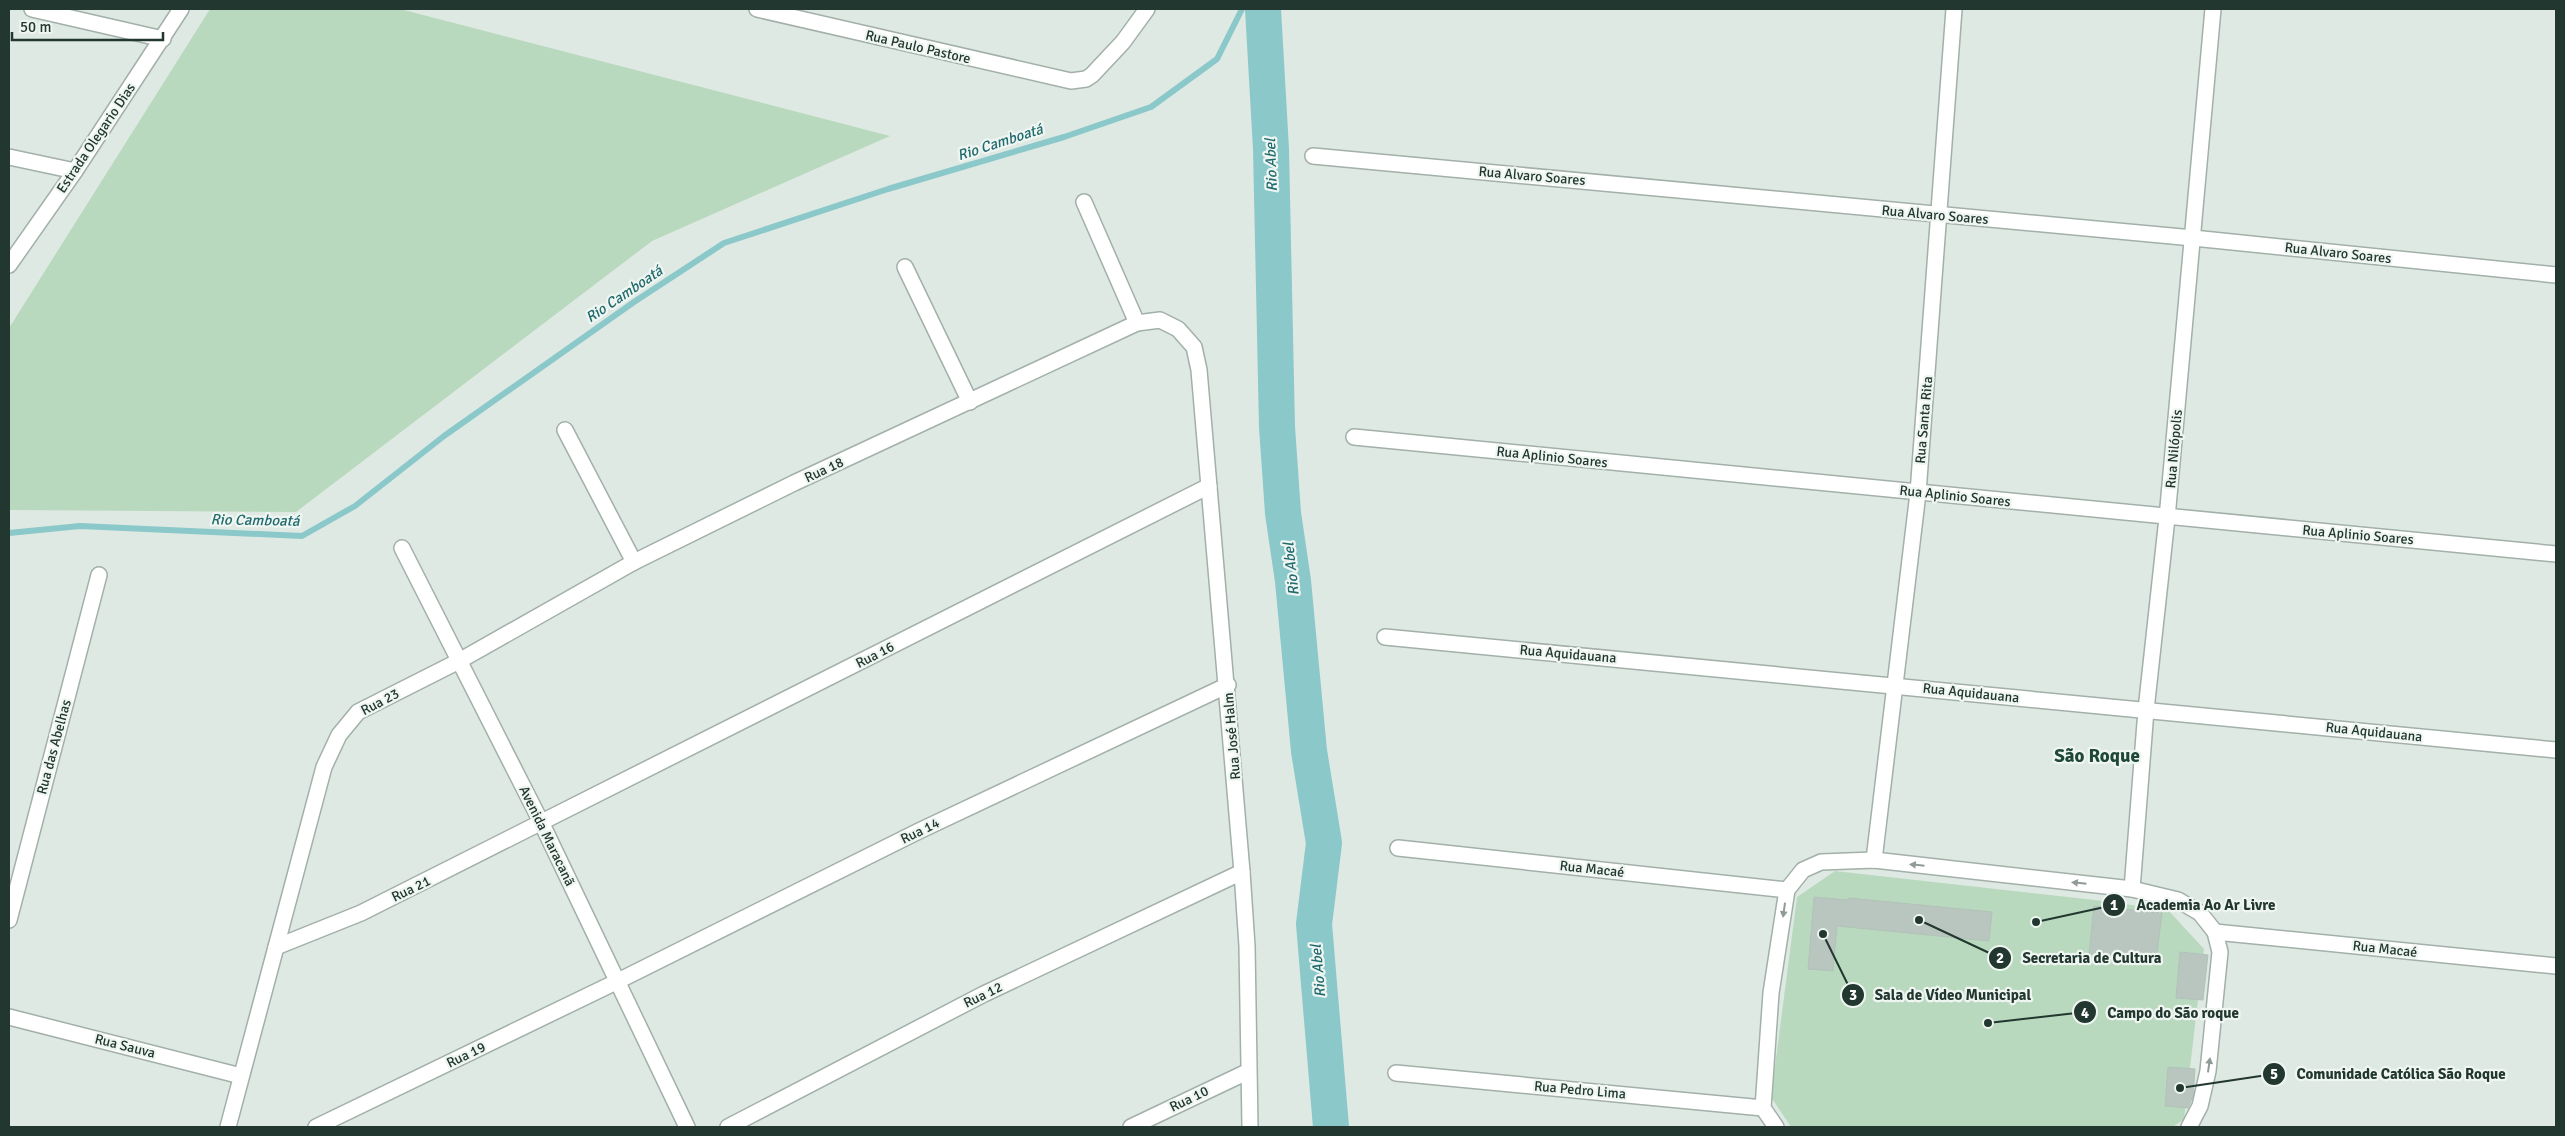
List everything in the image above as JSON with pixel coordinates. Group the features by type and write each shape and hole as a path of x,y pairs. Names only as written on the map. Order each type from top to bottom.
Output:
{"street":[{"path":"32,9 163,39"},
{"name":"Estrada Olegario Dias","path":"9,265 75,171 181,9"},
{"name":"Rua Paulo Pastore","path":"757,9 1056,78 1080,81 1092,75 1122,42 1147,9"},
{"name":"Rua Santa Rita","path":"1874,860 1918,493 1954,9"},
{"name":"Rua Nilópolis","path":"2132,889 2146,710 2167,518 2213,9"},
{"name":"Rua Alvaro Soares","path":"1314,156 2193,238 2556,275"},
{"path":"9,157 75,171"},
{"path":"1084,202 1137,323"},
{"path":"905,267 970,402"},
{"name":"Rua 18","path":"459,661 634,562 794,483 1137,323 1160,320 1178,329 1194,347"},
{"name":"Rua José Halm","path":"1194,347 1199,370 1228,685 1242,872 1247,955 1250,1127"},
{"path":"565,430 634,562"},
{"name":"Rua Aplinio Soares","path":"1354,437 2167,518 2556,554"},
{"name":"Rua 16","path":"542,824 1209,486"},
{"name":"Avenida Maracanã","path":"402,548 542,824 686,1127"},
{"name":"Rua das Abelhas","path":"9,920 99,574"},
{"name":"Rua Aquidauana","path":"1385,637 2556,750"},
{"name":"Rua 23","path":"228,1127 324,767 338,735 358,712 459,661"},
{"name":"Rua 14","path":"616,982 919,831 1228,685"},
{"name":"Rua 21","path":"276,947 361,913 542,824"},
{"name":"Rua Macaé","path":"1398,848 1786,890"},
{"path":"1776,1127 1763,1108 1771,993 1786,890 1802,870 1821,862 1874,860 2132,889 2178,900 2200,913 2215,932 2220,952 2208,1071 2200,1106 2189,1127"},
{"name":"Rua 12","path":"728,1127 984,994 1242,872"},
{"name":"Rua Macaé","path":"2215,932 2556,966"},
{"name":"Rua 19","path":"316,1127 616,982"},
{"name":"Rua Sauva","path":"9,1017 242,1076"},
{"name":"Rua 10","path":"1131,1127 1248,1072"},
{"name":"Rua Pedro Lima","path":"1396,1073 1763,1108"}],"green space":[{"path":"210,9 400,9 890,136 652,241 296,512 9,510 9,328"},
{"path":"1835,871 2113,902 2169,911 2204,949 2184,1119 2173,1127 1791,1127 1771,1097 1797,897"}],"building":[{"path":"1814,897 1848,900 1849,898 1992,912 1989,941 1837,926 1833,971 1808,969"},
{"path":"2094,906 2162,913 2156,961 2089,954"},
{"path":"2180,952 2208,955 2203,1000 2176,998"},
{"path":"2168,1067 2195,1069 2193,1096 2188,1108 2165,1106"}],"waterway":[{"name":"Rio Camboatá","path":"9,533 80,526 302,536 355,506 444,436 634,302 724,243 888,189 1064,137 1151,107 1217,59 1242,9"},
{"name":"Rio Abel","path":"1263,9 1271,149 1277,427 1283,513 1293,581 1309,751 1324,843 1314,924 1331,1127"}],"place":[{"name":"Secretaria de Cultura","path":"1919,920"},
{"name":"Academia Ao Ar Livre","path":"2036,922"},
{"name":"Sala de Vídeo Municipal","path":"1823,934"},
{"name":"Campo do São roque","path":"1988,1023"},
{"name":"Comunidade Católica São Roque","path":"2180,1088"}],"district":[{"name":"São Roque","path":"2097,756"}]}
